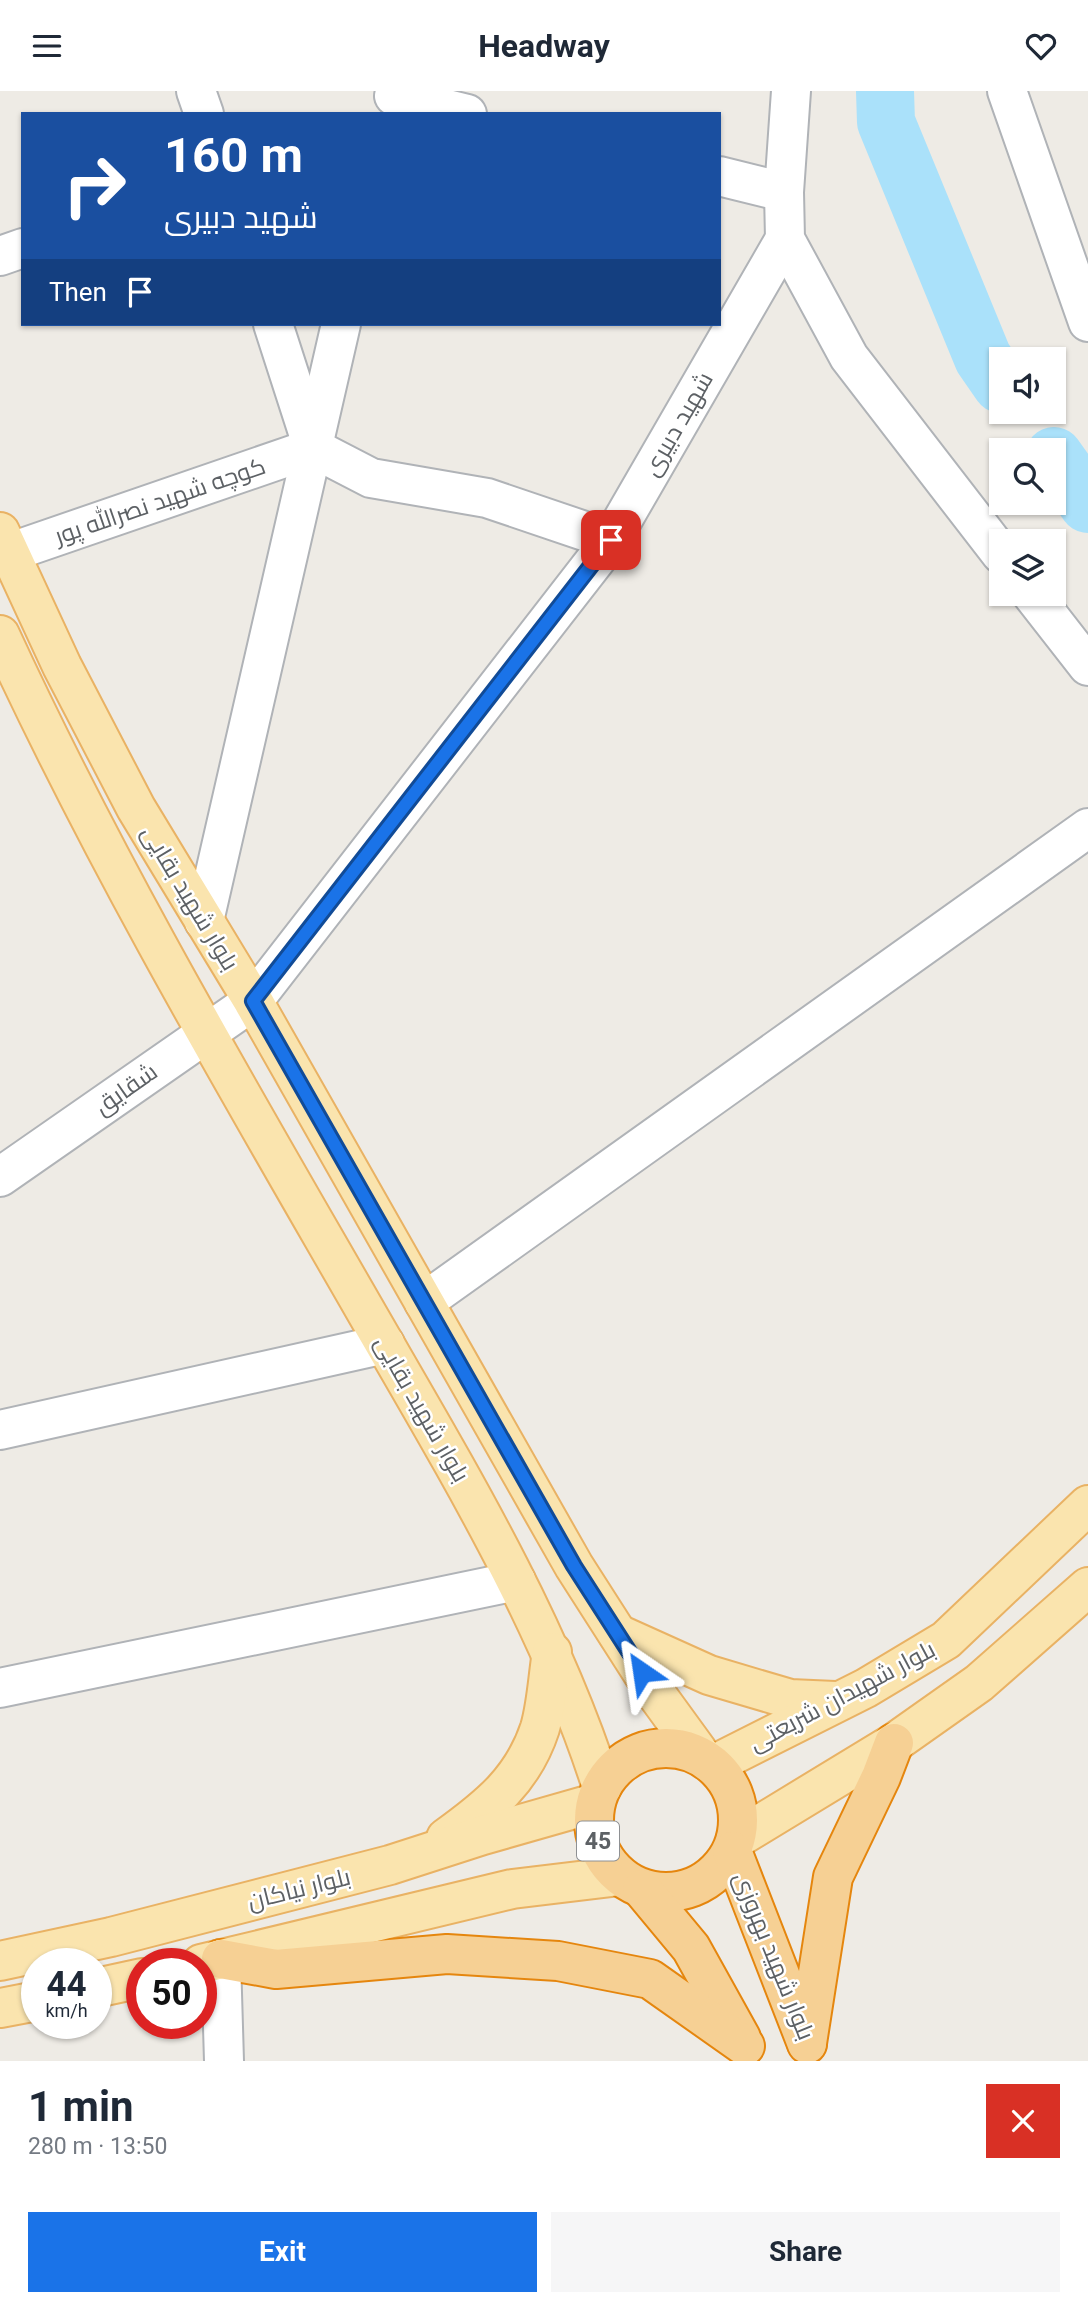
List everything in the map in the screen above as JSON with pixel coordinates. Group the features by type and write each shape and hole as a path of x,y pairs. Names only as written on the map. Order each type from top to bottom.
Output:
{"highway":[{"path":"812,2052 833,1877 881,1777 894,1743"},
{"name":"45","path":"708,1761 680,1749 657,1748 635,1755 616,1768 599,1795 594,1830 602,1856 631,1882 691,1948 750,2054"},
{"path":"708,1761 727,1781 735,1799 739,1819 734,1845"},
{"name":"45","path":"631,1882 668,1893 694,1887 716,1873 734,1845"},
{"name":"بلوار شهید بهروزی","path":"734,1845 812,2052"},
{"path":"217,1963 276,1969 447,1954 558,1961 650,1979 750,2054"}],"main road":[{"name":"بلوار شهید بقایی","path":"4,543 62,666 136,808 253,1001 574,1566 654,1691 708,1761"},
{"name":"بلوار شهید بقایی","path":"0,635 95,832 205,1033 483,1516 551,1652 583,1727 599,1795"},
{"name":"بلوار شهیدان شریعتی","path":"708,1761 866,1689 946,1640 1088,1505"},
{"path":"734,1845 894,1743 979,1683 1088,1587"},
{"path":"618,1634 709,1675 790,1699 841,1701"},
{"path":"422,1855 476,1816 513,1782 540,1727 551,1652"},
{"name":"بلوار نیاکان","path":"0,1961 125,1934 422,1855 599,1795"},
{"name":"بلوار نیاکان","path":"217,1961 512,1889 631,1882"},
{"path":"0,2008 21,2004"}],"street":[{"path":"196,91 203,112"},
{"path":"791,91 784,192 785,239 849,357 989,538"},
{"path":"1007,91 1088,321"},
{"path":"393,100 456,112"},
{"path":"721,176 784,192"},
{"name":"شهید دبیری","path":"253,1001 611,540 785,239"},
{"path":"0,256 21,249"},
{"path":"274,326 313,448 371,478 487,498 611,540"},
{"path":"204,921 341,326"},
{"name":"کوچه شهید نصرالله پور","path":"4,543 313,448"},
{"path":"1041,606 1088,666"},
{"path":"424,1301 1088,828"},
{"name":"شقایق","path":"0,1177 253,1001"},
{"path":"0,1430 385,1344"},
{"path":"0,1688 516,1581"},
{"path":"217,2008 224,2061"}],"waterway":[{"path":"885,91 886,122 983,358 989,367"},
{"path":"1066,473 1088,504"}],"route":[{"path":"611,540 253,1001 574,1566 642,1672"}]}
